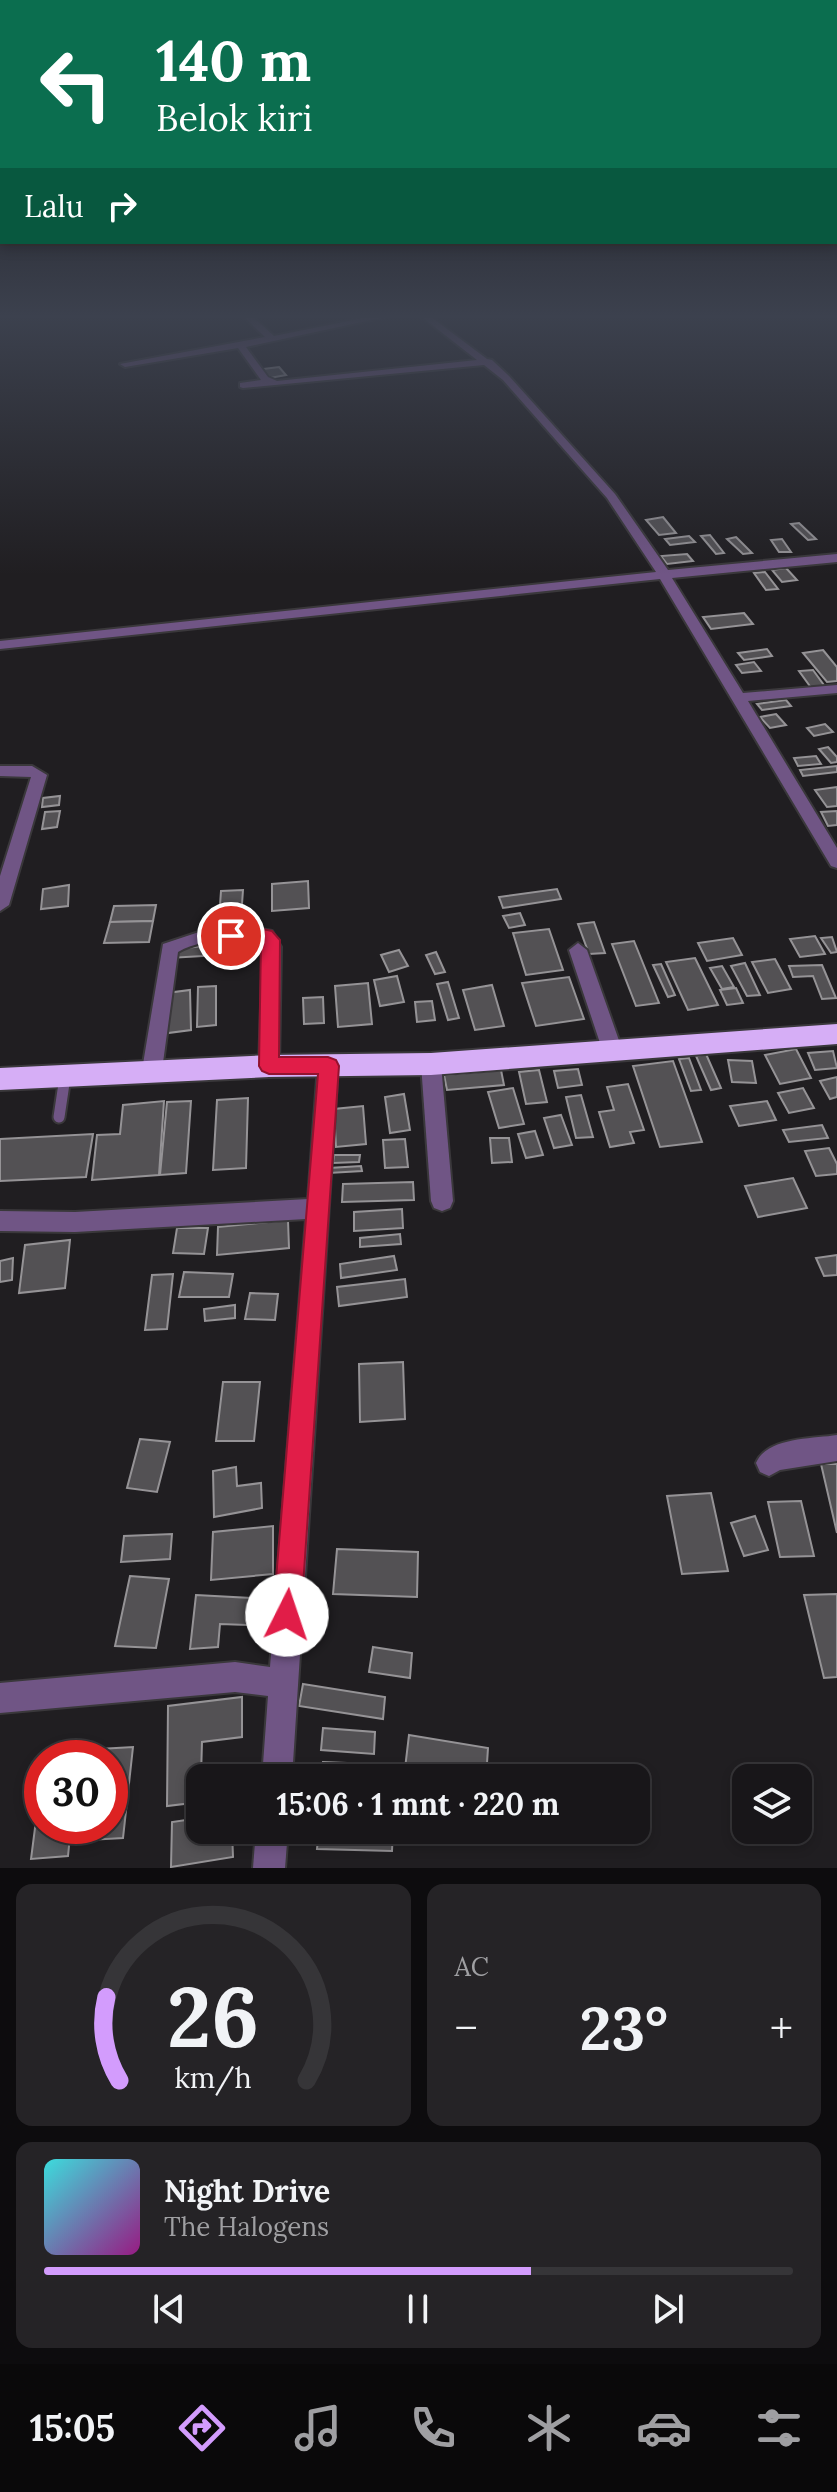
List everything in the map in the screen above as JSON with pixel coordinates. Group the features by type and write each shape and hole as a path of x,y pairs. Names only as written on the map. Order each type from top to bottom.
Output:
{"highway":[{"path":"0,1079 152,1070 431,1064 837,1034"}],"street":[{"path":"525,401 611,496 663,573 837,862"},
{"path":"0,645 663,573 837,558"},
{"path":"738,698 837,689"},
{"path":"0,771 32,771 39,775 0,905"},
{"path":"152,1070 169,949 185,939 253,934 266,936 272,947 269,1066"},
{"path":"578,950 612,1049"},
{"path":"431,1064 442,1201"},
{"path":"278,1764 328,1066"},
{"path":"0,1221 75,1222 317,1208"},
{"path":"769,1463 774,1458 837,1448"},
{"path":"0,1698 235,1677 285,1683"},
{"path":"269,1868 271,1844"}],"lane":[{"path":"59,1117 65,1076"}],"building":[{"path":"663,517 676,533 659,535 646,520"},
{"path":"799,523 816,539 808,540 791,524"},
{"path":"710,535 724,553 716,554 701,536"},
{"path":"689,536 695,542 670,545 665,539"},
{"path":"736,537 752,553 743,554 727,539"},
{"path":"782,539 791,552 779,552 771,540"},
{"path":"687,554 693,561 667,564 661,556"},
{"path":"786,568 797,580 782,582 772,570"},
{"path":"765,572 778,589 766,590 754,573"},
{"path":"744,613 753,624 711,629 703,617"},
{"path":"767,649 772,656 744,660 738,653"},
{"path":"823,650 837,667 837,681 827,682 803,653"},
{"path":"754,662 761,671 742,673 736,665"},
{"path":"813,670 826,688 812,689 799,671"},
{"path":"786,700 791,706 762,710 757,704"},
{"path":"776,714 786,725 770,728 760,717"},
{"path":"825,724 833,732 814,736 807,728"},
{"path":"828,747 837,757 837,762 831,763 819,749"},
{"path":"816,756 821,764 798,766 794,758"},
{"path":"837,766 837,772 803,776 800,770"},
{"path":"837,787 837,806 827,807 815,790"},
{"path":"60,796 59,805 42,807 43,798"},
{"path":"60,811 57,827 42,829 45,812"},
{"path":"837,811 837,825 828,826 821,812"},
{"path":"308,881 309,908 272,911 272,884"},
{"path":"69,885 68,906 41,909 43,889"},
{"path":"557,889 561,899 503,908 499,897"},
{"path":"243,890 241,918 219,919 221,891"},
{"path":"156,905 153,921 110,922 114,906"},
{"path":"520,913 525,925 509,928 503,916"},
{"path":"153,921 149,942 104,943 110,922"},
{"path":"594,922 605,953 589,954 578,924"},
{"path":"549,929 563,970 526,975 513,933"},
{"path":"815,936 825,954 800,957 790,939"},
{"path":"832,937 837,952 831,953 821,938"},
{"path":"733,938 742,955 707,961 698,943"},
{"path":"634,941 659,1003 636,1006 612,944"},
{"path":"220,945 220,955 169,958 170,949"},
{"path":"399,950 408,966 389,972 381,955"},
{"path":"436,952 445,972 435,974 426,955"},
{"path":"695,958 718,1005 688,1010 666,962"},
{"path":"775,959 791,989 768,993 752,962"},
{"path":"745,963 760,995 747,996 731,966"},
{"path":"661,964 675,995 668,997 653,965"},
{"path":"822,965 836,998 822,999 813,976 793,977 789,966"},
{"path":"722,966 734,987 722,989 710,968"},
{"path":"397,976 404,1002 380,1006 374,980"},
{"path":"569,977 584,1019 536,1026 522,983"},
{"path":"448,982 459,1018 448,1020 437,984"},
{"path":"368,983 372,1024 338,1027 335,986"},
{"path":"492,985 504,1026 475,1030 463,990"},
{"path":"216,986 216,1025 197,1027 198,987"},
{"path":"736,988 743,1003 727,1005 720,990"},
{"path":"190,990 191,1030 168,1033 167,993"},
{"path":"323,997 324,1023 304,1024 303,998"},
{"path":"432,1001 435,1020 417,1022 415,1002"},
{"path":"796,1049 811,1078 780,1084 765,1055"},
{"path":"833,1051 837,1068 815,1070 808,1053"},
{"path":"706,1054 721,1088 711,1090 696,1056"},
{"path":"689,1058 701,1090 691,1091 679,1059"},
{"path":"728,1060 752,1061 756,1083 732,1082"},
{"path":"673,1061 702,1142 660,1147 633,1066"},
{"path":"578,1069 582,1085 558,1088 554,1071"},
{"path":"501,1070 504,1085 447,1090 444,1075"},
{"path":"539,1070 547,1102 526,1104 519,1072"},
{"path":"837,1077 837,1097 830,1099 820,1081"},
{"path":"628,1084 644,1130 630,1132 634,1143 610,1147 599,1112 614,1110 607,1087"},
{"path":"513,1088 524,1124 499,1128 488,1092"},
{"path":"803,1088 814,1108 789,1113 778,1093"},
{"path":"404,1094 410,1130 390,1133 385,1097"},
{"path":"581,1095 593,1137 576,1138 566,1097"},
{"path":"248,1098 246,1168 213,1170 217,1100"},
{"path":"164,1101 159,1175 92,1180 97,1135 120,1134 123,1105"},
{"path":"191,1101 186,1173 160,1175 167,1102"},
{"path":"767,1101 776,1120 739,1126 730,1106"},
{"path":"363,1106 366,1144 336,1147 334,1109"},
{"path":"561,1115 572,1145 554,1148 544,1118"},
{"path":"822,1125 828,1138 789,1142 783,1130"},
{"path":"535,1131 543,1155 526,1158 518,1134"},
{"path":"93,1134 86,1177 0,1181 0,1139"},
{"path":"490,1138 509,1138 512,1162 492,1163"},
{"path":"405,1139 408,1167 385,1168 383,1140"},
{"path":"829,1148 837,1164 837,1174 816,1176 805,1151"},
{"path":"334,1155 360,1155 359,1162 333,1163"},
{"path":"361,1166 362,1171 329,1173 329,1168"},
{"path":"793,1178 807,1208 758,1217 745,1186"},
{"path":"413,1182 414,1200 342,1202 343,1184"},
{"path":"402,1209 403,1228 354,1231 354,1212"},
{"path":"288,1220 289,1248 217,1255 218,1227"},
{"path":"177,1228 208,1228 204,1254 173,1253"},
{"path":"400,1234 401,1244 360,1247 360,1238"},
{"path":"70,1240 65,1288 19,1293 25,1245"},
{"path":"837,1255 837,1275 824,1276 816,1258"},
{"path":"394,1256 397,1270 341,1278 340,1264"},
{"path":"13,1258 12,1280 0,1282 0,1261"},
{"path":"184,1272 233,1274 229,1297 179,1297"},
{"path":"173,1274 167,1329 145,1330 152,1275"},
{"path":"405,1279 407,1297 339,1306 337,1287"},
{"path":"250,1293 278,1294 275,1320 245,1319"},
{"path":"235,1305 235,1318 205,1321 204,1309"},
{"path":"403,1362 405,1419 360,1422 359,1364"},
{"path":"223,1382 260,1382 254,1441 216,1441"},
{"path":"140,1439 170,1442 157,1492 127,1488"},
{"path":"821,1464 837,1464 837,1533"},
{"path":"236,1467 237,1486 261,1483 262,1508 214,1517 213,1471"},
{"path":"711,1493 728,1571 682,1574 667,1496"},
{"path":"801,1501 814,1556 780,1557 768,1502"},
{"path":"755,1516 768,1550 744,1556 731,1523"},
{"path":"273,1526 273,1574 211,1580 213,1532"},
{"path":"172,1534 170,1559 121,1562 124,1536"},
{"path":"337,1549 418,1552 417,1597 333,1594"},
{"path":"130,1576 169,1579 156,1648 115,1646"},
{"path":"837,1594 837,1677 824,1678 804,1595"},
{"path":"196,1595 251,1598 247,1625 220,1624 218,1647 190,1649"},
{"path":"373,1647 412,1653 410,1678 369,1672"},
{"path":"303,1684 385,1697 383,1719 299,1706"},
{"path":"242,1697 242,1737 202,1742 201,1764 186,1764 186,1804 167,1806 168,1706"},
{"path":"323,1728 375,1732 374,1754 321,1750"},
{"path":"409,1735 488,1748 487,1764 406,1764"},
{"path":"128,1747 133,1747 128,1792"},
{"path":"323,1762 371,1764 323,1764"},
{"path":"186,1820 186,1844 233,1844 233,1857 171,1867 172,1822"},
{"path":"33,1844 69,1844 68,1856 31,1859"},
{"path":"318,1844 392,1844 392,1851 317,1849"}],"route":[{"path":"231,936 253,934 271,940 269,1066 328,1066 287,1615"}]}
